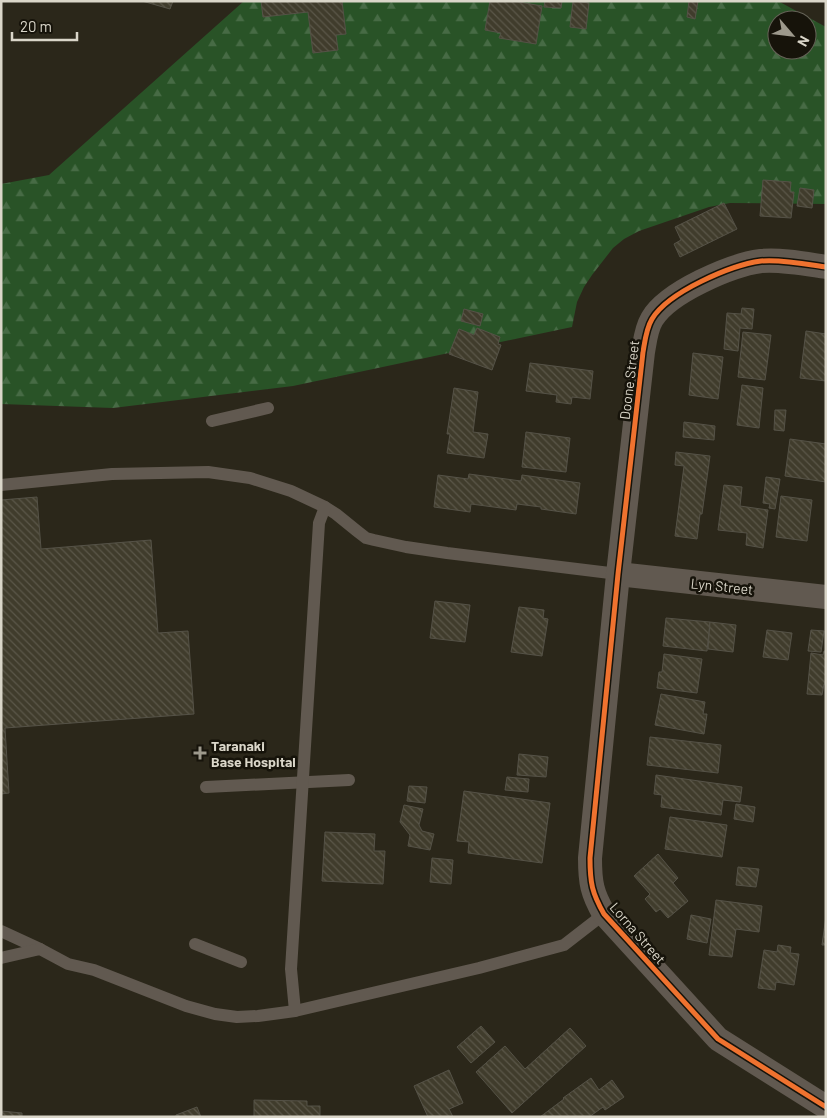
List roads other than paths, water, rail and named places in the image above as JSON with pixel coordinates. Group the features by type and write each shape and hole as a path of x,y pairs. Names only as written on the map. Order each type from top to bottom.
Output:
{"street":[{"name":"Doone Street","path":"618,574 645,339 653,318 664,305 683,292 703,281 744,264 772,261 826,267"},
{"name":"Lyn Street","path":"618,574 826,597"},
{"name":"Lorna Street","path":"618,574 590,858 590,878 595,897 604,914 718,1039 826,1107"}],"lane":[{"path":"212,421 268,408"},
{"path":"1,485 112,474 208,472 250,478 291,491 325,507 366,538 447,554 618,574"},
{"path":"295,1011 291,969 319,523 325,507"},
{"path":"206,787 349,780"},
{"path":"1,931 68,964 94,970 186,1006 214,1014 258,1016 295,1011 479,968 564,945 604,914"},
{"path":"195,944 241,962"},
{"path":"1,958 40,949"}],"place":[{"name":"Taranaki Base Hospital","path":"200,753"}]}
